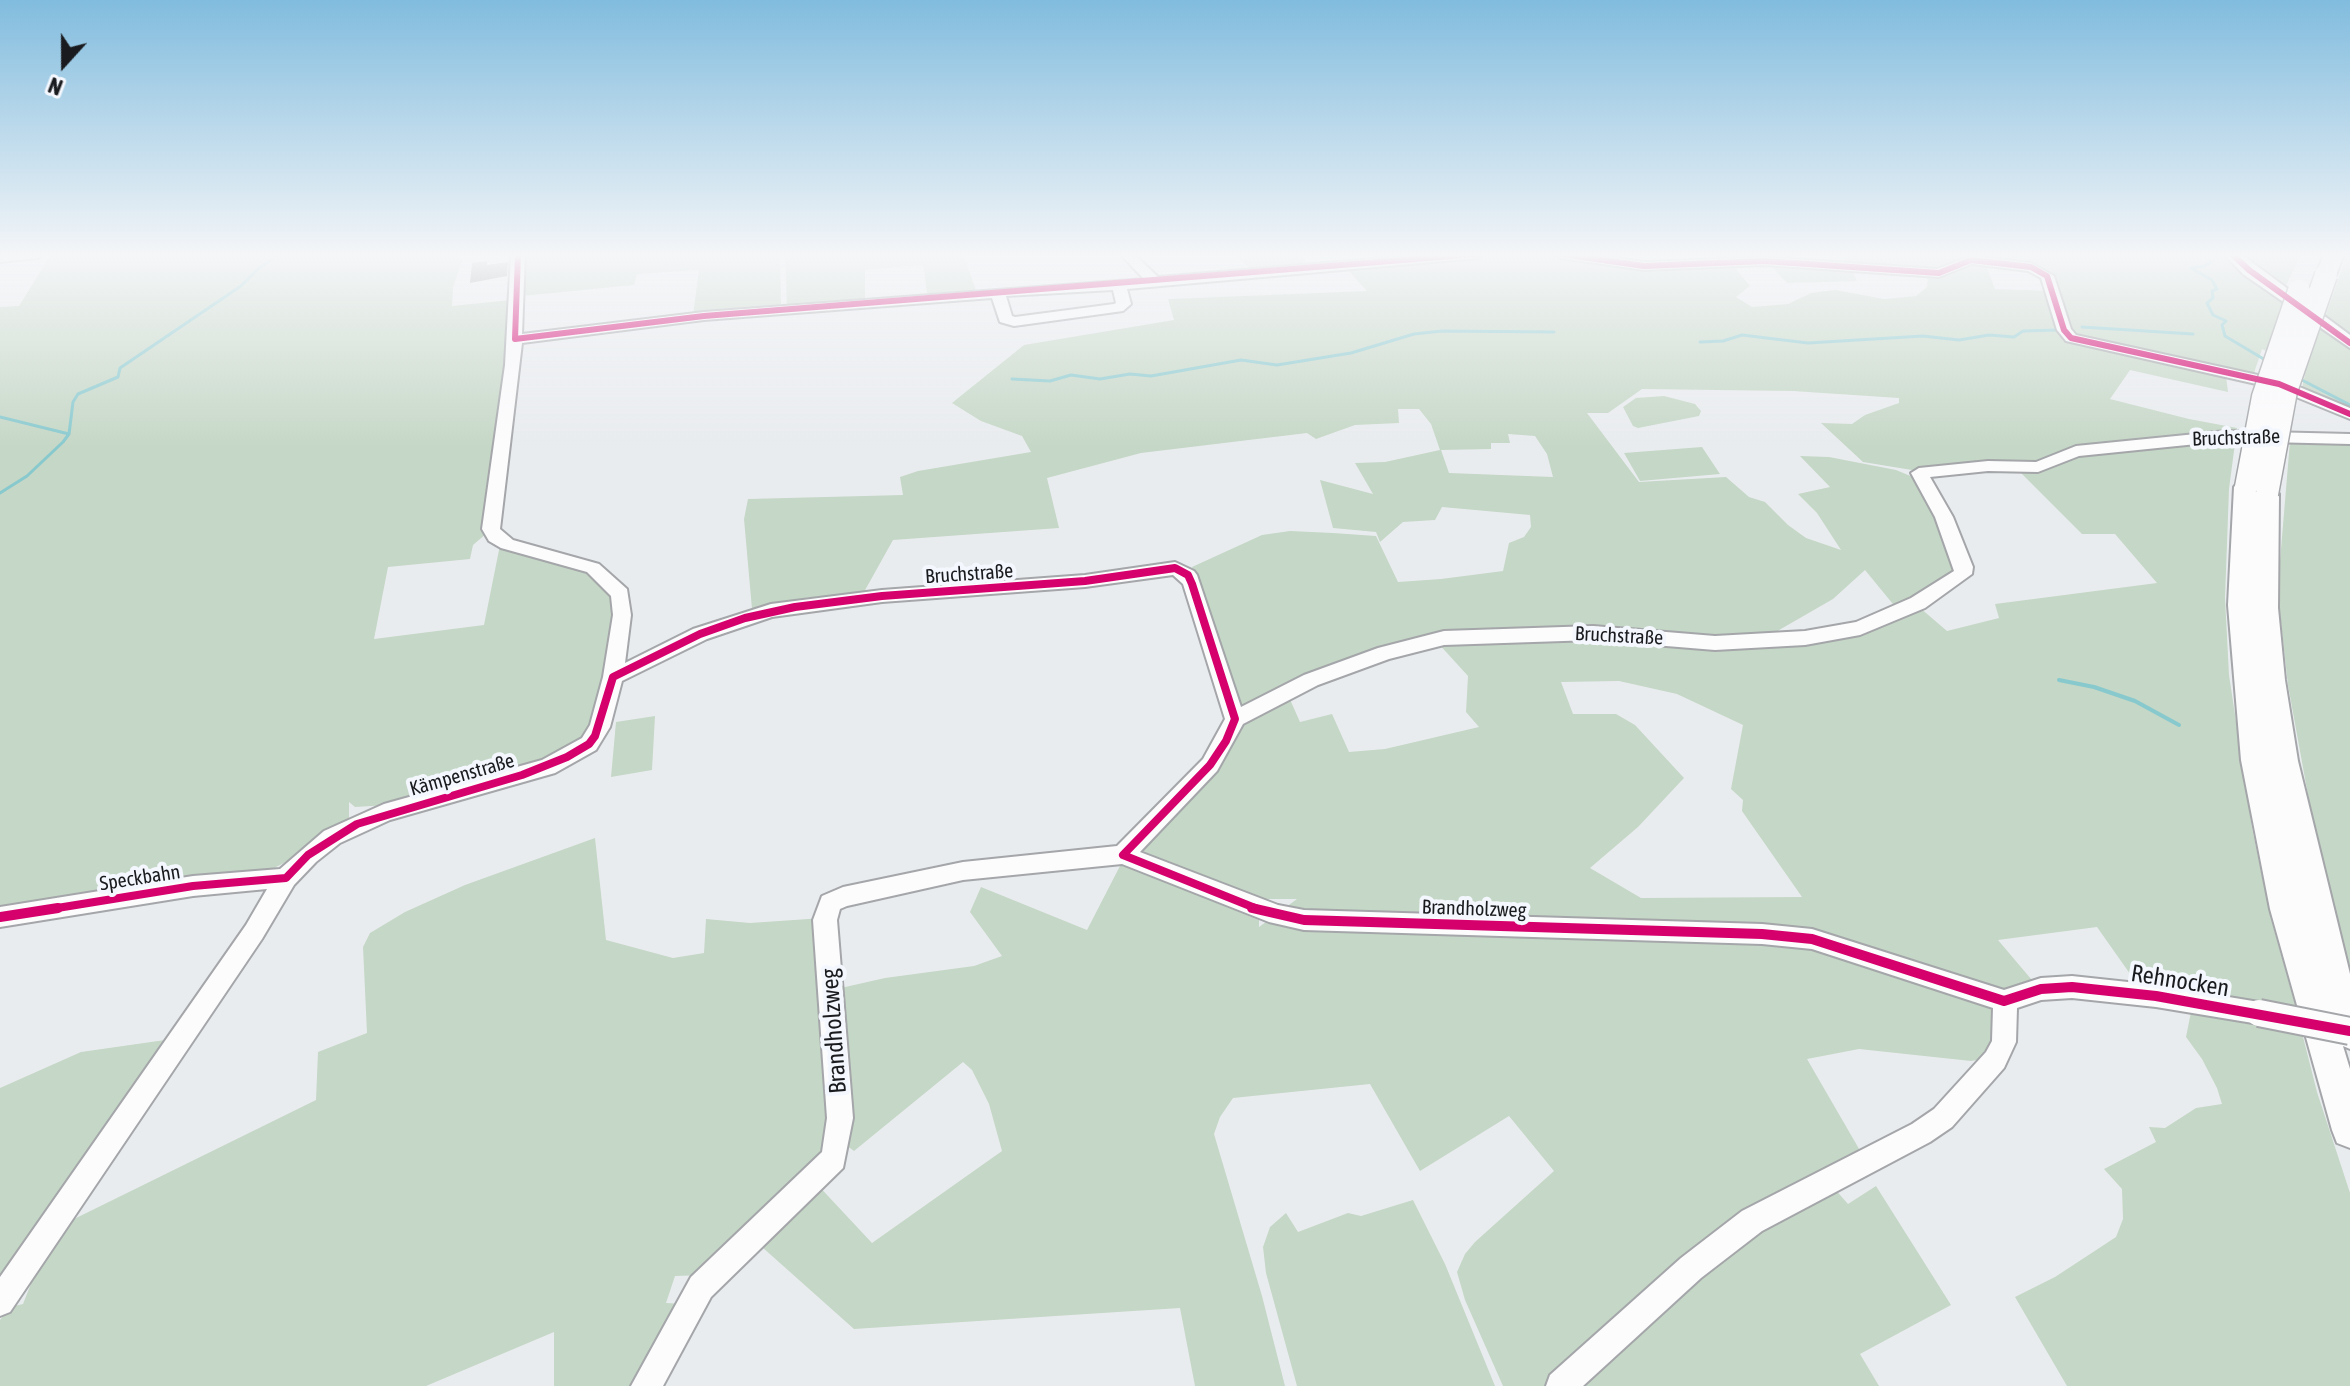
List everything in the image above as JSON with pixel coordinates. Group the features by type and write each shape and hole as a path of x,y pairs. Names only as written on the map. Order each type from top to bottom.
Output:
{"highway":[{"path":"2303,319 2257,490 2241,605 2256,760 2286,909 2350,1130"},
{"path":"2257,490 2271,680 2281,748 2322,935 2350,1032"}],"main road":[{"path":"2316,319 2350,343"}],"street":[{"name":"Kämpenstraße","path":"0,1302 246,945 286,878 308,855 357,824 548,767 589,744 600,727 613,677 622,607 615,586 593,568 507,544 495,537 491,529 516,319"},
{"path":"515,339 678,319"},
{"path":"1005,319 1014,322 1039,319"},
{"path":"2060,319 2071,338 2279,384 2350,414"},
{"name":"Bruchstraße","path":"613,677 700,634 771,611 882,596 1085,581 1175,568 1188,575 1192,584 1235,719 1311,680 1427,640 1593,633 1715,643 1805,638 1860,628 1918,603 1963,574 1964,567 1944,517 1919,473 1988,466 2038,467 2076,451 2226,436 2350,439"},
{"path":"1123,855 1210,765 1226,741 1235,719"},
{"name":"Brandholzweg","path":"646,1386 701,1287 834,1159 840,1118 825,920 830,903 843,897 963,871 1123,855 1277,915 1304,920 1762,934 1812,939 2004,1001"},
{"name":"Speckbahn","path":"0,917 193,886 286,878"},
{"name":"Rehnocken","path":"2004,1001 2041,989 2072,987 2156,996 2350,1032"},
{"path":"1561,1386 1691,1268 1752,1221 1921,1133 1943,1118 1995,1060 2004,1042 2007,1017 2004,1001"}],"green space":[{"path":"0,319 512,319 487,533 473,545 470,559 388,567 374,639 484,625 500,545 576,565 598,576 616,603 608,673 589,734 564,754 388,805 355,807 349,802 349,822 298,856 270,870 0,910"},
{"path":"2058,319 2063,341 2226,376 2228,392 2130,370 2110,399 2237,428 2229,489 2225,598 2229,675 2252,828 2271,919 2297,1011 2140,988 2097,927 1998,940 2037,986 1997,991 1987,1005 1996,1015 1998,1041 1989,1058 1971,1061 1859,1049 1807,1059 1862,1154 1551,1386 1503,1386 1465,1300 1457,1272 1465,1254 1475,1242 1554,1171 1509,1116 1420,1171 1370,1084 1233,1098 1220,1117 1214,1134 1285,1386 1195,1386 1180,1308 854,1329 753,1239 814,1181 872,1243 1002,1151 989,1104 972,1070 963,1062 854,1151 843,1143 832,990 885,978 974,966 1002,956 970,912 981,887 1087,930 1121,864 1259,920 1259,927 1297,899 1263,899 1146,856 1142,849 1226,754 1238,736 1240,725 1288,695 1300,722 1332,714 1349,752 1385,749 1479,727 1466,712 1468,676 1437,642 1519,638 1771,642 1842,638 1919,607 1947,631 1999,618 1995,604 2157,583 2115,534 2082,534 2010,462 1918,471 1863,462 1821,423 1852,424 1865,415 1899,403 1899,398 1793,391 1642,389 1608,413 1587,413 1639,482 1726,477 1749,497 1765,502 1806,538 1841,550 1817,513 1798,494 1830,487 1800,456 1829,457 1896,470 1920,480 1961,570 1897,609 1865,570 1833,599 1767,637 1440,635 1240,709 1206,597 1192,567 1262,535 1290,531 1333,533 1376,536 1398,582 1441,579 1503,571 1509,543 1524,537 1531,527 1530,515 1442,507 1435,520 1403,522 1380,542 1376,532 1333,528 1320,480 1373,494 1355,463 1385,462 1440,450 1431,424 1419,409 1398,409 1399,423 1355,425 1316,439 1307,433 1141,453 1047,478 1059,528 893,540 864,592 805,598 752,609 744,519 748,499 903,495 900,477 918,471 1031,452 1022,436 981,421 952,403 1024,345 1174,320","holes":["1508,434 1535,436 1547,454 1553,477 1449,473 1441,450 1491,449 1491,443 1510,443","1619,681 1677,694 1743,725 1731,789 1743,800 1742,811 1802,897 1641,898 1590,868 1638,827 1684,778 1635,725 1616,714 1573,714 1561,682"]},
{"path":"2066,319 2311,319 2350,348 2350,411 2302,388 2306,370 2262,349 2253,376 2073,336"},
{"path":"2350,319 2350,338 2324,320"},
{"path":"1664,396 1695,404 1701,411 1699,416 1638,428 1633,426 1623,407 1636,398"},
{"path":"2290,441 2350,441 2350,971 2322,872 2288,685 2280,613 2280,561"},
{"path":"1702,447 1720,474 1640,481 1624,453"},
{"path":"655,716 652,770 611,777 616,722"},
{"path":"595,838 606,940 673,958 704,953 706,919 750,923 823,918 831,1156 705,1275 675,1276 666,1303 685,1304 641,1386 554,1386 554,1332 426,1386 0,1386 0,1320 10,1307 23,1304 34,1276 70,1221 316,1100 318,1052 367,1033 363,947 370,933 405,912 465,885"},
{"path":"2192,1007 2240,1017 2245,1025 2242,1017 2301,1029 2317,1092 2350,1193 2350,1386 2067,1386 2015,1297 2055,1277 2116,1237 2123,1219 2122,1189 2104,1169 2156,1142 2149,1127 2165,1128 2196,1108 2222,1104 2202,1059 2186,1037"},
{"path":"172,1039 0,1283 0,1088 81,1052"},
{"path":"1876,1186 1951,1305 1860,1354 1879,1386 1572,1386 1757,1230 1833,1187 1848,1204"},
{"path":"1413,1200 1445,1264 1495,1386 1297,1386 1266,1273 1263,1247 1270,1227 1286,1213 1298,1232 1348,1213 1361,1216"}],"waterway":[{"path":"69,434 73,402 78,394 118,377 120,368 193,319"},
{"path":"2221,319 2226,321 2222,325 2225,336 2267,361"},
{"path":"2082,327 2193,334"},
{"path":"1700,342 1723,341 1742,335 1808,343 1923,336 1959,340 1989,335 2014,337 2023,331 2057,330"},
{"path":"1012,379 1050,381 1071,375 1100,379 1130,374 1151,376 1241,360 1277,365 1351,353 1414,334 1442,331 1554,332"},
{"path":"2300,379 2350,405"},
{"path":"0,417 69,434"},
{"path":"0,493 27,476 69,434"},
{"path":"2059,680 2094,687 2135,701 2179,725"}],"cycle path":[{"path":"516,319 515,339 682,319"},
{"path":"2060,319 2071,338 2279,384 2350,414"},
{"path":"2316,319 2350,343"},
{"path":"0,917 193,886 286,878 308,855 357,824 522,775 567,757 589,744 595,736 613,677 700,634 745,618 795,607 882,596 1085,581 1175,568 1188,575 1192,584 1235,719 1226,741 1210,765 1123,855 1249,907 1304,920 1762,934 1812,939 2004,1001 2041,989 2072,987 2156,996 2350,1031"}]}
